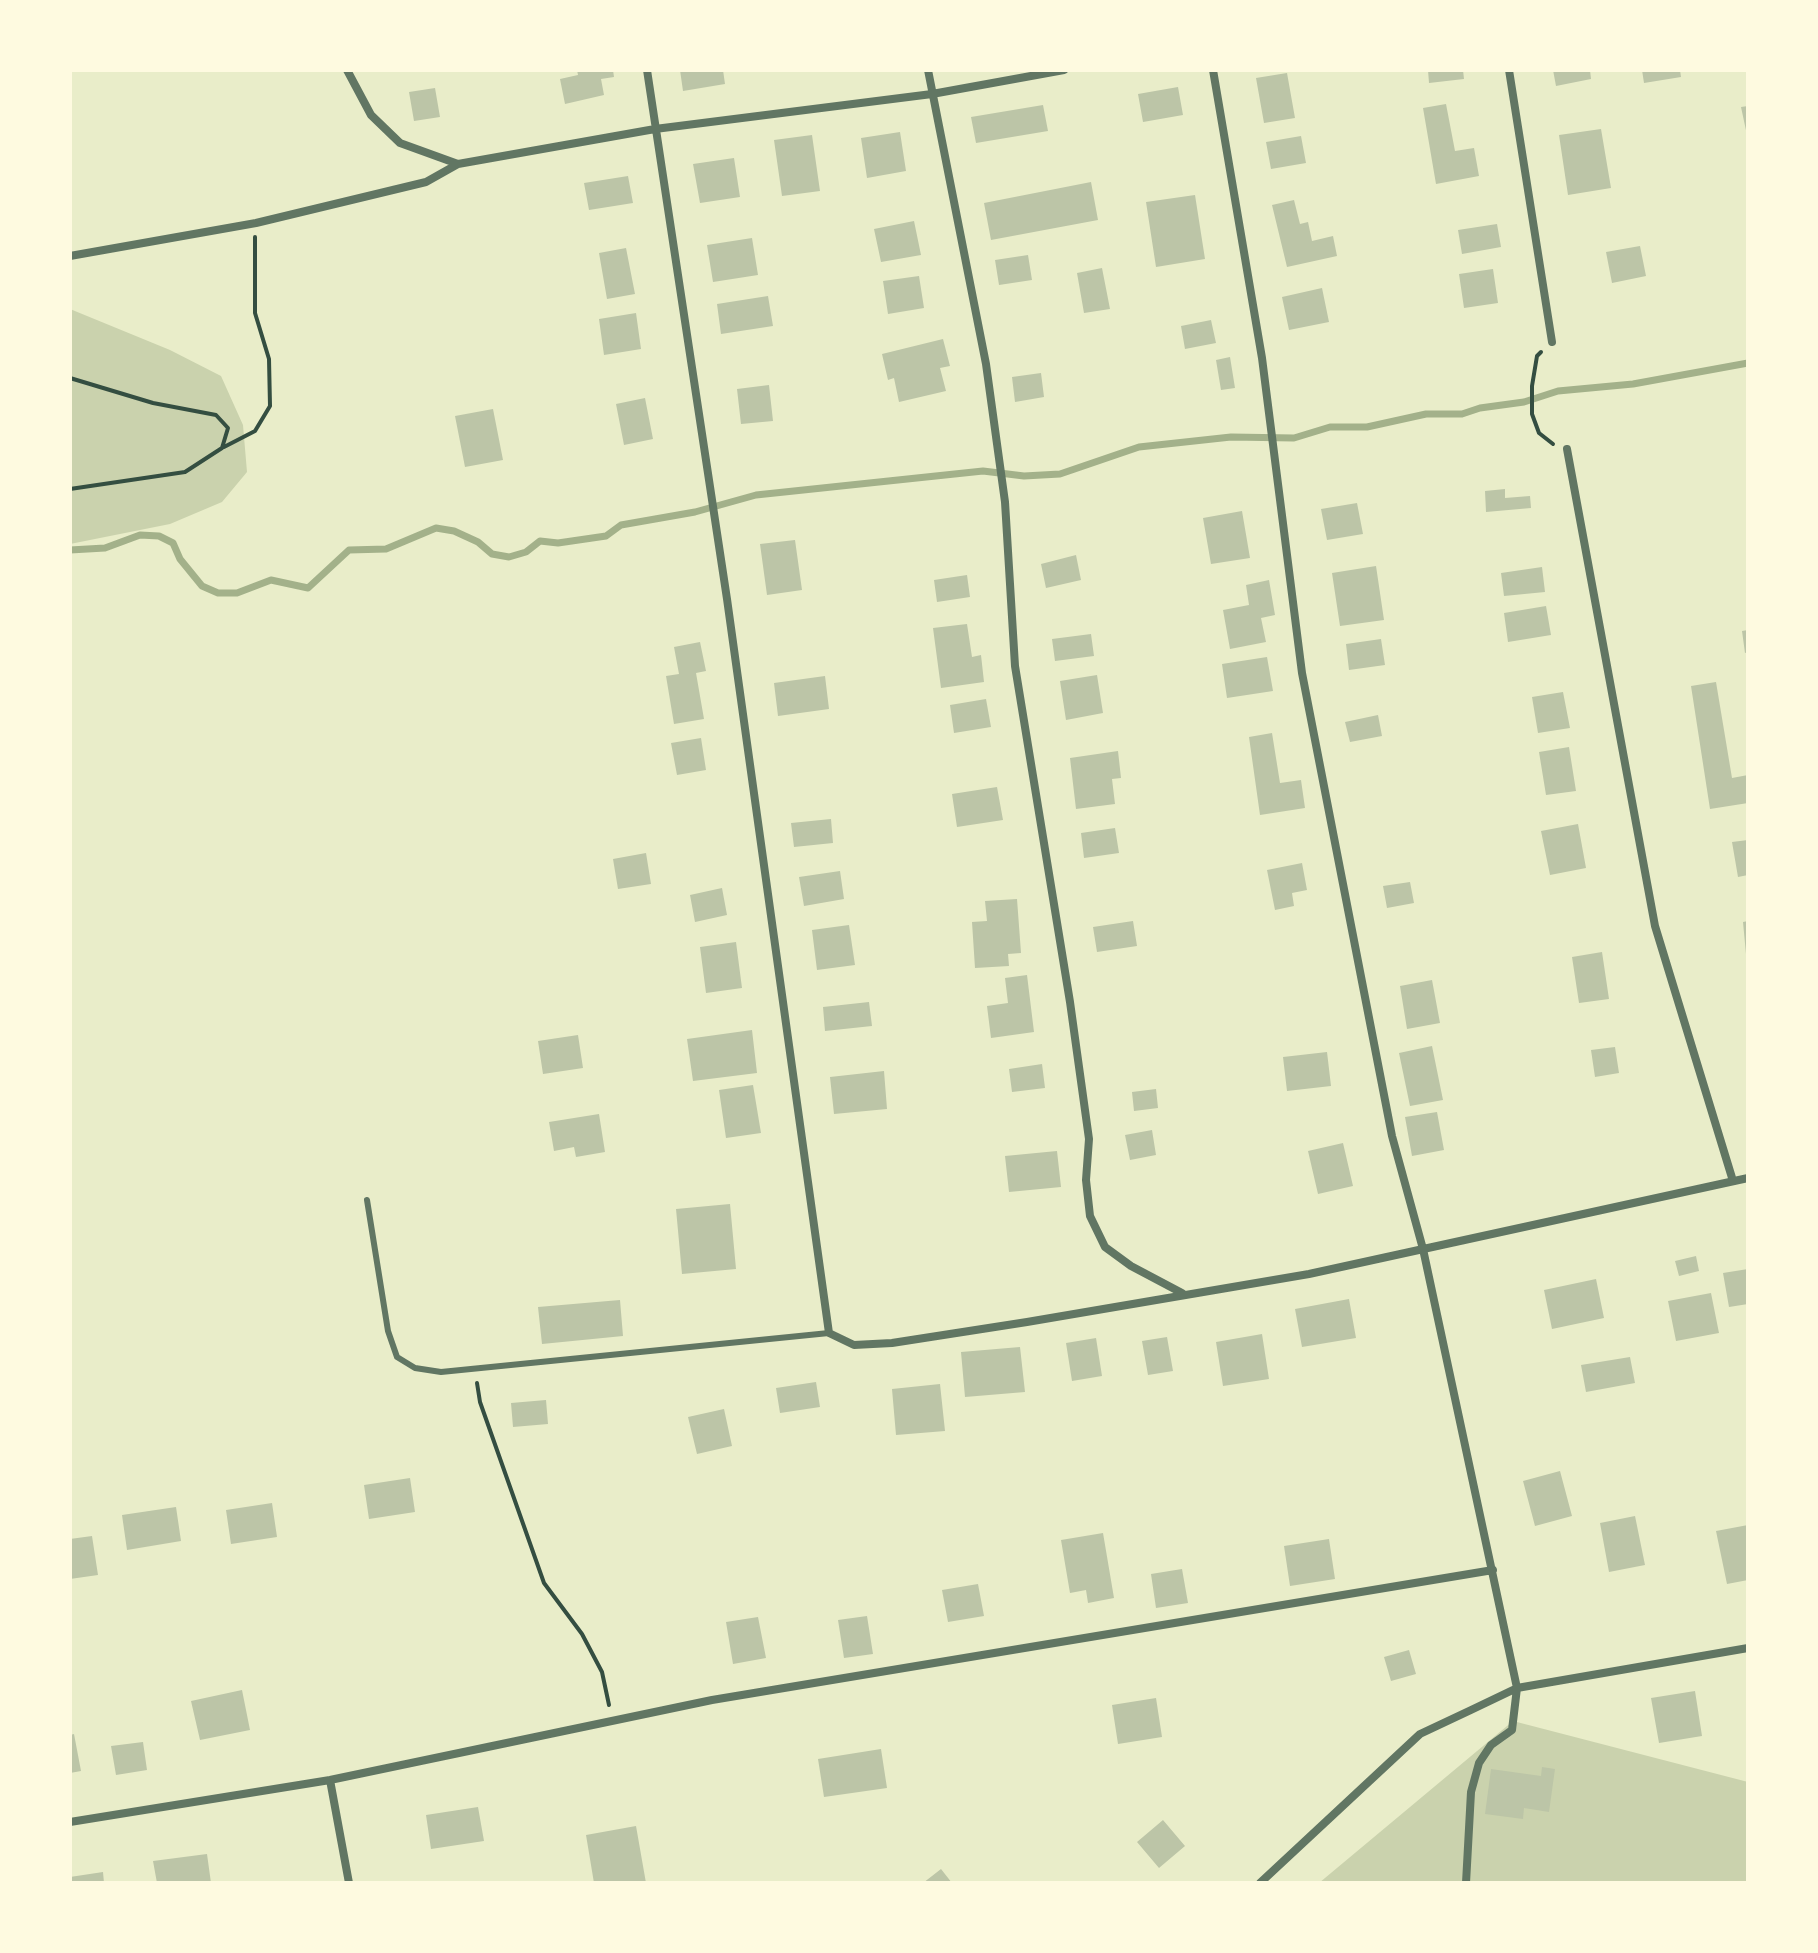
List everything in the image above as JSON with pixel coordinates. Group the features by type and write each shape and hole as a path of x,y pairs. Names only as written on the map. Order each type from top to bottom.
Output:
{"street":[{"path":"347,70 371,115 400,143 458,164"},
{"path":"647,70 715,524 829,1333 854,1345 892,1343 1309,1274 1748,1178"},
{"path":"928,70 986,364 1003,492 1015,666 1070,1002 1089,1139 1086,1180 1090,1216 1105,1247 1131,1266 1182,1293"},
{"path":"70,256 256,223 426,182 458,164 655,129 932,94 1064,70"},
{"path":"1213,70 1270,420 1302,673 1392,1136 1423,1249 1441,1346 1517,1688 1512,1730 1491,1745 1479,1763 1471,1792 1466,1883"},
{"path":"1509,70 1552,342"},
{"path":"1567,449 1655,926 1733,1181"},
{"path":"70,1822 330,1780 712,1700 1493,1570"},
{"path":"1260,1883 1420,1734 1517,1688 1748,1648"},
{"path":"330,1780 349,1883"}],"lane":[{"path":"367,1200 388,1331 397,1357 415,1368 441,1372 829,1333"}],"path":[{"path":"70,489 185,472 255,431 270,406 269,359 255,313 256,223"},
{"path":"1552,342 1537,356 1532,386 1532,414 1539,433 1550,443 1567,449"},
{"path":"70,378 153,403 216,415 228,428 222,448"},
{"path":"475,1369 480,1402 544,1583 582,1634 602,1672 612,1721"}],"green space":[{"path":"70,309 170,350 221,376 243,425 247,472 222,502 170,524 70,544"},
{"path":"1513,1721 1748,1782 1748,1883 1319,1883"}],"building":[{"path":"577,70 613,70 614,77 601,79 604,95 565,104 560,79 578,75"},
{"path":"680,70 723,70 725,84 683,91"},
{"path":"1428,70 1463,70 1464,79 1429,83"},
{"path":"1553,70 1590,70 1591,79 1556,86"},
{"path":"1642,70 1680,70 1681,77 1644,83"},
{"path":"1287,73 1295,118 1264,123 1256,78"},
{"path":"1178,87 1183,115 1143,122 1138,94"},
{"path":"435,88 440,117 414,121 409,92"},
{"path":"1446,104 1455,151 1474,148 1479,176 1436,184 1423,108"},
{"path":"1043,105 1048,131 976,143 971,117"},
{"path":"1748,106 1748,134 1747,135 1741,107"},
{"path":"1601,129 1611,188 1568,195 1559,135"},
{"path":"900,132 906,171 867,178 861,138"},
{"path":"812,135 820,191 782,196 774,140"},
{"path":"1301,136 1306,163 1271,169 1266,142"},
{"path":"734,158 740,197 700,203 693,164"},
{"path":"628,176 633,203 589,210 584,183"},
{"path":"1091,182 1098,220 991,240 984,203"},
{"path":"1195,195 1205,259 1156,267 1146,202"},
{"path":"1294,200 1300,224 1308,222 1312,241 1333,236 1337,256 1287,267 1272,205"},
{"path":"914,221 921,255 881,262 874,229"},
{"path":"1497,224 1501,247 1462,254 1458,230"},
{"path":"752,238 758,275 713,282 707,245"},
{"path":"1640,246 1646,276 1612,283 1606,252"},
{"path":"626,248 635,294 607,299 599,253"},
{"path":"1028,255 1032,280 999,285 995,260"},
{"path":"1102,268 1110,309 1084,313 1077,273"},
{"path":"1493,269 1498,303 1464,308 1459,274"},
{"path":"919,276 924,308 888,314 883,281"},
{"path":"1322,288 1329,322 1289,330 1282,297"},
{"path":"768,296 773,326 721,334 717,304"},
{"path":"636,313 641,349 604,355 599,319"},
{"path":"1211,320 1216,343 1185,349 1181,326"},
{"path":"943,339 950,366 940,368 946,391 899,402 894,378 888,380 882,354"},
{"path":"1230,357 1235,388 1221,390 1216,360"},
{"path":"1041,373 1044,397 1015,402 1012,377"},
{"path":"769,385 773,421 741,424 737,389"},
{"path":"645,398 653,439 624,445 616,404"},
{"path":"493,409 503,460 465,467 455,416"},
{"path":"1505,489 1505,498 1530,496 1531,508 1486,512 1485,491"},
{"path":"1357,503 1363,534 1327,540 1321,509"},
{"path":"1242,511 1250,558 1211,564 1203,518"},
{"path":"795,540 802,590 767,595 760,544"},
{"path":"1076,555 1081,580 1046,588 1041,564"},
{"path":"1376,566 1384,620 1340,626 1332,573"},
{"path":"1542,567 1545,592 1504,596 1501,573"},
{"path":"967,575 970,597 937,602 934,580"},
{"path":"1269,580 1275,615 1261,618 1266,642 1230,649 1223,610 1249,605 1246,585"},
{"path":"1546,606 1551,635 1508,642 1504,613"},
{"path":"967,624 972,657 981,655 984,682 941,688 933,628"},
{"path":"1748,630 1748,652 1745,653 1742,631"},
{"path":"1091,634 1094,656 1055,661 1052,639"},
{"path":"1381,639 1385,665 1349,670 1346,644"},
{"path":"700,642 706,671 696,673 704,719 674,724 666,676 679,674 674,647"},
{"path":"1267,657 1273,691 1227,698 1222,664"},
{"path":"1097,675 1103,713 1066,720 1060,681"},
{"path":"825,676 829,709 778,716 774,683"},
{"path":"1716,682 1732,778 1748,775 1748,803 1710,809 1691,686"},
{"path":"1563,692 1570,728 1538,733 1532,697"},
{"path":"986,699 991,727 954,733 950,705"},
{"path":"1378,715 1382,736 1350,742 1345,722"},
{"path":"1272,733 1280,783 1301,780 1305,808 1260,815 1249,737"},
{"path":"701,738 706,770 677,775 671,743"},
{"path":"1569,747 1576,791 1546,795 1539,752"},
{"path":"1118,751 1121,778 1112,779 1115,804 1076,809 1070,758"},
{"path":"997,787 1003,820 957,827 952,794"},
{"path":"831,819 833,843 794,847 791,823"},
{"path":"1578,824 1586,868 1550,875 1541,831"},
{"path":"1115,828 1119,853 1084,858 1081,833"},
{"path":"1748,840 1748,875 1738,877 1732,842"},
{"path":"646,853 651,884 618,889 613,859"},
{"path":"1302,863 1307,890 1292,893 1294,906 1275,910 1267,870"},
{"path":"840,871 844,899 804,906 799,877"},
{"path":"1410,882 1414,903 1387,908 1383,886"},
{"path":"722,888 727,915 695,922 690,895"},
{"path":"1017,899 1021,953 1008,954 1009,966 975,968 972,922 987,921 985,901"},
{"path":"1133,921 1137,946 1097,952 1093,927"},
{"path":"1748,921 1748,954 1746,954 1743,922"},
{"path":"849,925 855,965 817,970 812,930"},
{"path":"736,942 742,988 706,993 700,947"},
{"path":"1602,952 1609,999 1579,1003 1572,957"},
{"path":"1027,975 1034,1032 991,1038 987,1006 1008,1003 1005,978"},
{"path":"1432,980 1440,1023 1407,1029 1400,986"},
{"path":"869,1002 872,1026 825,1031 823,1007"},
{"path":"752,1030 757,1073 693,1081 687,1039"},
{"path":"578,1035 583,1068 543,1074 538,1041"},
{"path":"1432,1046 1443,1100 1410,1106 1399,1053"},
{"path":"1615,1047 1619,1073 1595,1077 1591,1050"},
{"path":"1327,1052 1331,1086 1287,1091 1283,1057"},
{"path":"1042,1064 1045,1088 1012,1092 1009,1069"},
{"path":"884,1071 887,1109 834,1114 830,1077"},
{"path":"753,1085 761,1133 726,1138 719,1090"},
{"path":"1156,1089 1158,1108 1134,1111 1132,1092"},
{"path":"1437,1112 1444,1150 1412,1156 1405,1117"},
{"path":"599,1114 605,1152 576,1157 574,1147 554,1151 549,1122"},
{"path":"1152,1130 1156,1155 1130,1160 1125,1135"},
{"path":"1343,1143 1353,1186 1318,1194 1308,1151"},
{"path":"1057,1151 1061,1187 1009,1192 1005,1156"},
{"path":"730,1204 736,1269 682,1274 676,1209"},
{"path":"1696,1256 1699,1271 1679,1276 1675,1261"},
{"path":"1748,1269 1748,1304 1729,1307 1723,1273"},
{"path":"1596,1279 1604,1318 1552,1329 1544,1290"},
{"path":"1711,1293 1719,1333 1676,1341 1668,1301"},
{"path":"1349,1299 1356,1338 1302,1347 1295,1309"},
{"path":"620,1300 623,1336 542,1344 538,1307"},
{"path":"1262,1334 1269,1379 1223,1386 1216,1342"},
{"path":"1167,1337 1173,1371 1148,1375 1142,1341"},
{"path":"1096,1338 1102,1376 1072,1381 1066,1343"},
{"path":"1020,1347 1025,1392 965,1397 961,1352"},
{"path":"1630,1357 1635,1383 1586,1392 1581,1365"},
{"path":"816,1382 820,1407 780,1413 776,1388"},
{"path":"940,1384 945,1431 896,1435 892,1389"},
{"path":"546,1400 548,1424 513,1427 511,1403"},
{"path":"724,1409 732,1446 697,1454 688,1417"},
{"path":"1560,1471 1572,1516 1535,1526 1523,1481"},
{"path":"410,1478 415,1512 369,1519 364,1485"},
{"path":"272,1503 277,1537 231,1544 226,1510"},
{"path":"176,1507 181,1541 127,1550 122,1515"},
{"path":"1635,1516 1645,1565 1609,1572 1600,1523"},
{"path":"1748,1525 1748,1580 1727,1584 1716,1531"},
{"path":"1103,1533 1114,1598 1088,1603 1086,1590 1070,1593 1061,1540"},
{"path":"92,1536 98,1575 70,1579 70,1539"},
{"path":"1329,1539 1335,1579 1290,1586 1284,1546"},
{"path":"1182,1569 1188,1603 1156,1608 1151,1574"},
{"path":"978,1584 984,1616 948,1622 942,1590"},
{"path":"867,1616 873,1654 844,1658 838,1620"},
{"path":"758,1617 766,1658 733,1664 726,1622"},
{"path":"1409,1650 1416,1674 1391,1681 1384,1657"},
{"path":"242,1690 250,1730 200,1740 191,1701"},
{"path":"1695,1691 1702,1736 1659,1743 1651,1698"},
{"path":"1156,1698 1162,1737 1118,1744 1112,1705"},
{"path":"74,1734 81,1771 70,1773 70,1735"},
{"path":"143,1742 147,1770 116,1775 111,1746"},
{"path":"881,1749 887,1788 824,1797 818,1759"},
{"path":"1542,1767 1555,1769 1549,1812 1524,1808 1523,1819 1485,1814 1491,1769 1541,1776"},
{"path":"478,1807 484,1841 431,1849 426,1815"},
{"path":"1163,1820 1185,1846 1159,1868 1137,1842"},
{"path":"636,1826 646,1883 594,1883 586,1835"},
{"path":"207,1854 211,1883 157,1883 153,1861"},
{"path":"941,1869 952,1883 923,1883"},
{"path":"103,1872 104,1883 70,1883 70,1877"}],"waterway":[{"path":"70,550 105,548 140,535 159,536 173,543 180,559 202,586 218,593 237,593 271,580 308,588 349,550 386,549 436,528 454,531 478,542 492,554 509,557 526,552 540,541 558,543 606,536 621,525 695,512 756,495 983,471 1024,476 1060,474 1139,447 1231,437 1294,438 1330,427 1367,427 1426,414 1462,414 1480,408 1524,402 1558,391 1633,384 1748,363"}]}
